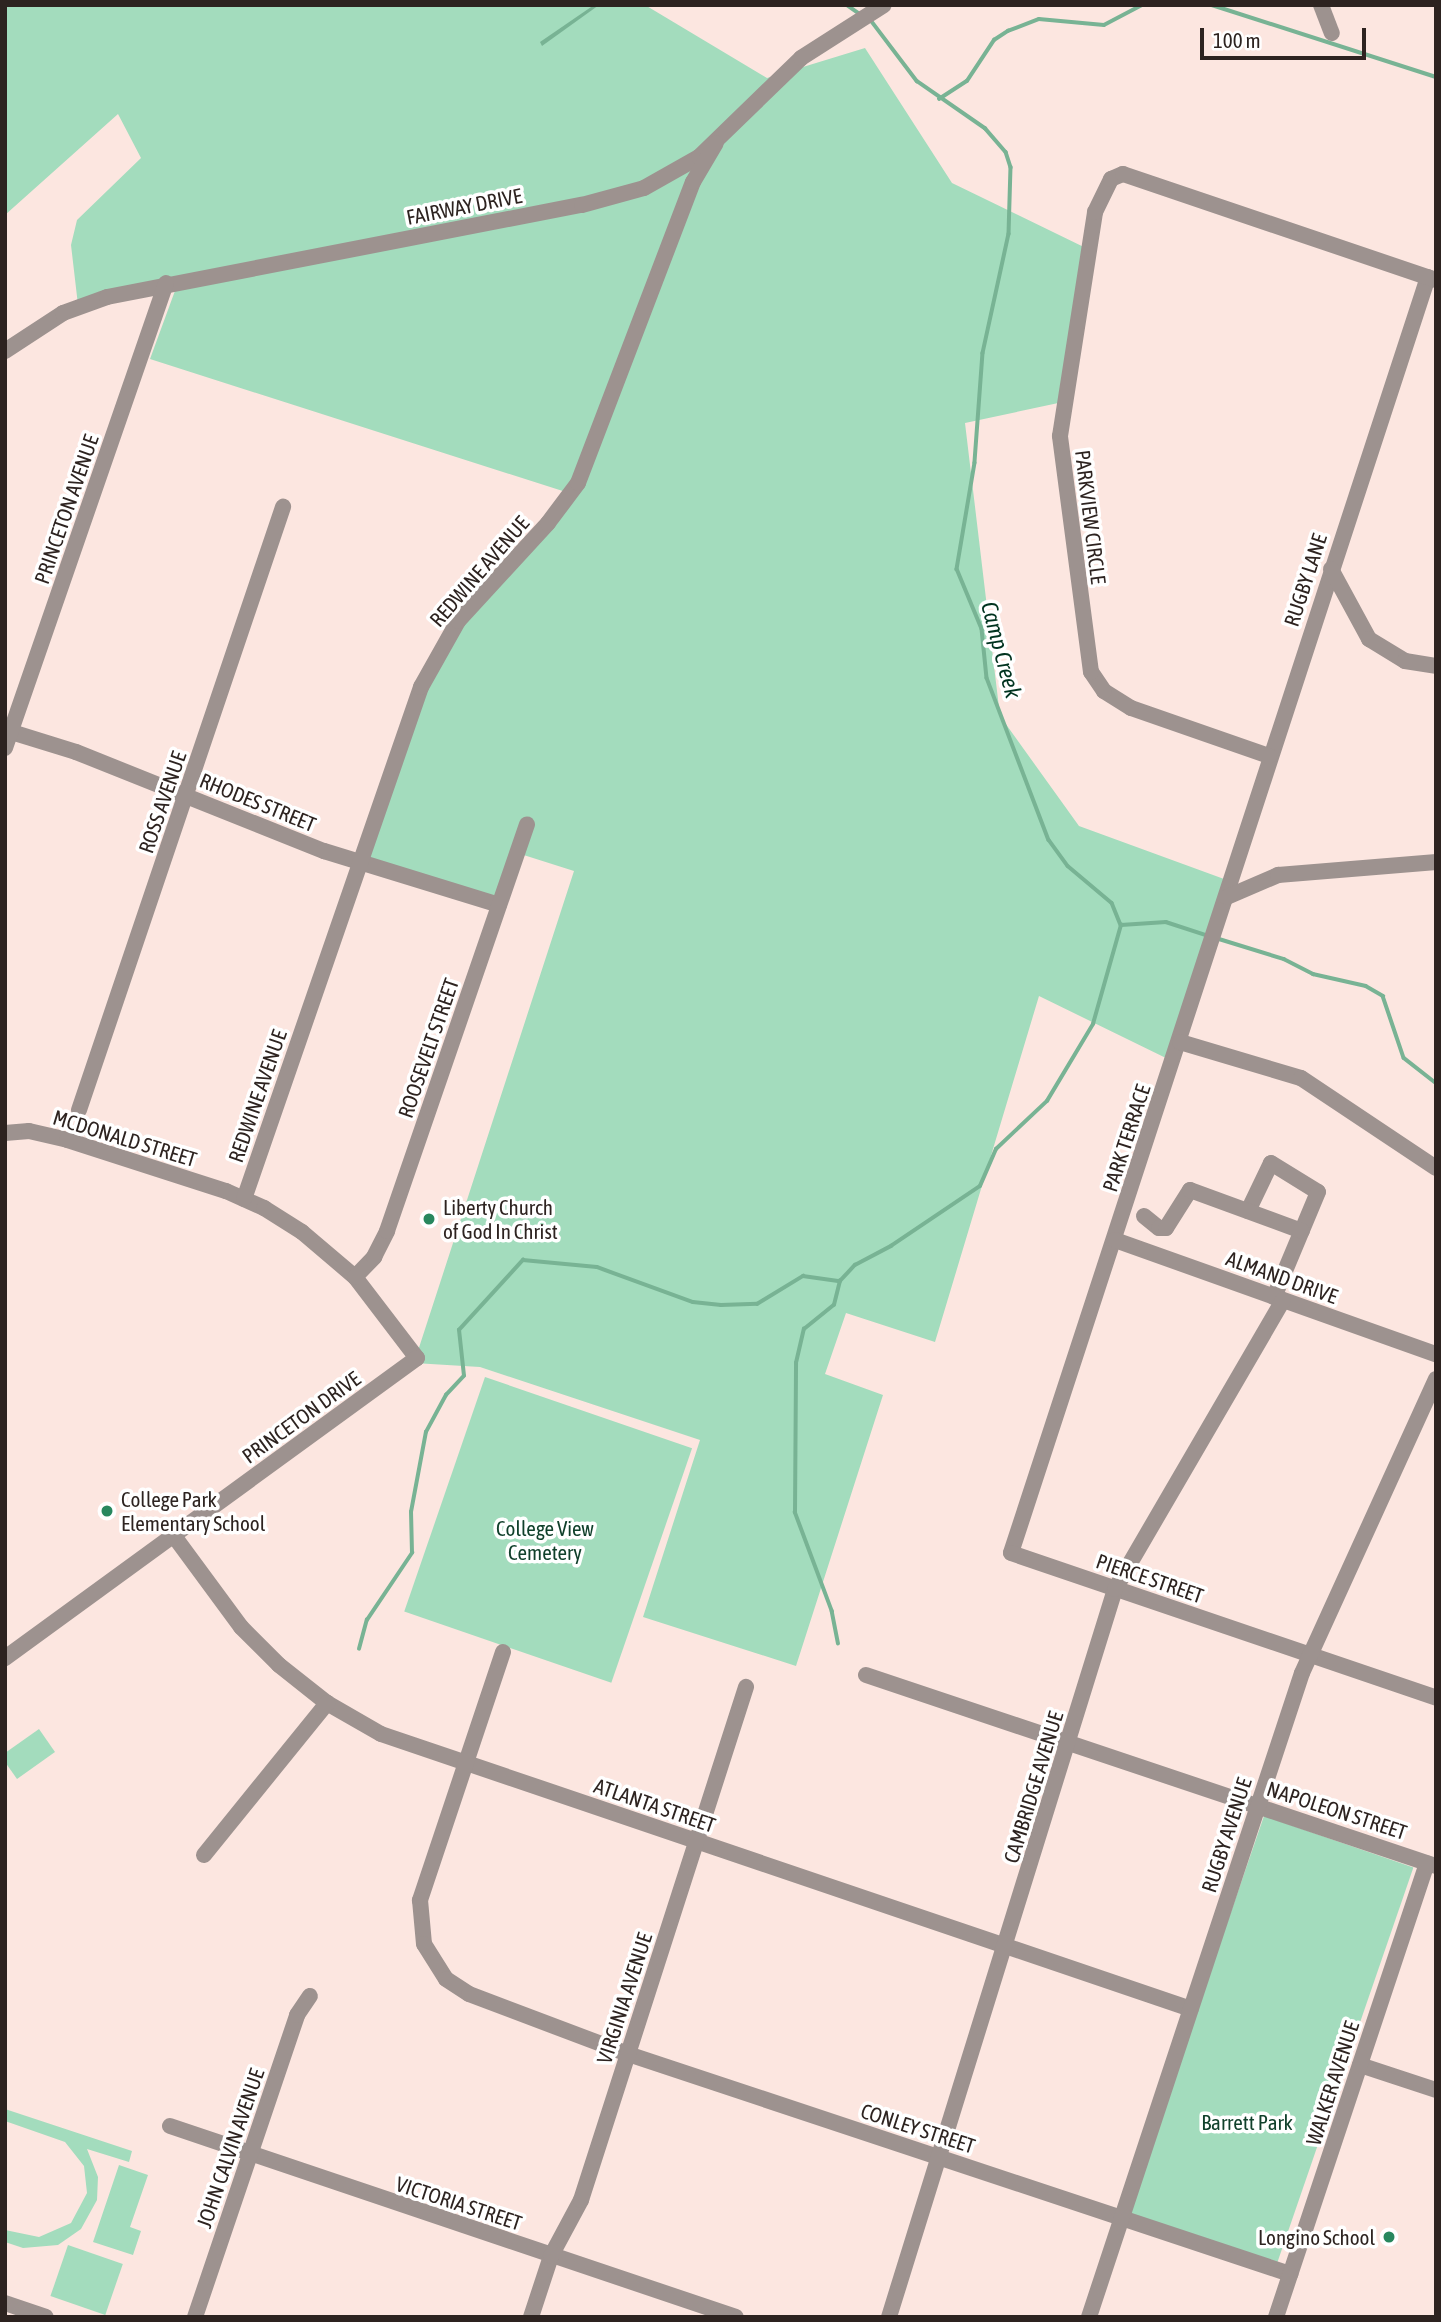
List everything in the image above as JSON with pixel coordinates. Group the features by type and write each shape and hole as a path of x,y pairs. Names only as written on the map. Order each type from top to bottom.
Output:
{"street":[{"name":"FAIRWAY DRIVE","path":"5,351 63,313 166,283 624,195 663,180 716,143 802,58 884,5"},
{"path":"1321,5 1332,33"},
{"name":"REDWINE AVENUE","path":"244,1199 410,714 445,642 473,604 564,504 589,461 693,182 716,143"},
{"name":"PARKVIEW CIRCLE","path":"1269,756 1131,708 1104,691 1091,671 1060,436 1089,237 1096,212 1116,175 1432,279"},
{"name":"RUGBY LANE","path":"1227,897 1269,756 1331,569 1432,279"},
{"name":"PRINCETON AVENUE","path":"5,748 8,731 166,283"},
{"name":"ROSS AVENUE","path":"67,1140 283,507"},
{"path":"1331,569 1369,639 1405,661 1436,666"},
{"name":"RHODES STREET","path":"8,731 360,862 499,905"},
{"name":"ROOSEVELT STREET","path":"355,1276 374,1257 387,1231 527,824"},
{"path":"1227,897 1278,875 1436,862"},
{"name":"PARK TERRACE","path":"1065,1392 1227,897"},
{"path":"1180,1042 1301,1078 1436,1168"},
{"name":"MCDONALD STREET","path":"5,1133 29,1131 67,1140 244,1199 302,1232 355,1276 417,1358"},
{"name":"CAMBRIDGE AVENUE","path":"889,2317 1115,1589 1279,1298 1318,1192 1271,1163 1248,1211"},
{"path":"1144,1216 1159,1228 1166,1228 1190,1190 1302,1231"},
{"name":"ALMAND DRIVE","path":"1115,1240 1436,1354"},
{"name":"PRINCETON DRIVE","path":"5,1658 417,1358"},
{"name":"RUGBY AVENUE","path":"1089,2317 1310,1655 1436,1379"},
{"name":"PIERCE STREET","path":"1065,1392 1012,1553 1436,1698"},
{"name":"ATLANTA STREET","path":"174,1535 242,1627 279,1665 327,1703 381,1734 1191,2009"},
{"name":"CONLEY STREET","path":"503,1652 420,1900 420,1930 430,1958 446,1979 468,1994 628,2054 1290,2274"},
{"name":"NAPOLEON STREET","path":"866,1675 1431,1864"},
{"name":"VIRGINIA AVENUE","path":"531,2317 551,2256 580,2200 746,1687"},
{"path":"204,1855 327,1703"},
{"name":"WALKER AVENUE","path":"1276,2317 1360,2065 1431,1864"},
{"name":"JOHN CALVIN AVENUE","path":"195,2317 297,2015 310,1996"},
{"path":"1360,2065 1436,2090"},
{"name":"VICTORIA STREET","path":"170,2126 250,2156 736,2317"},
{"path":"5,2303 47,2317"}],"green space":[{"path":"5,5 645,5 767,78 865,48 952,183 1092,251 1063,402 965,423 1000,716 1079,826 1235,883 1170,1060 1039,996 935,1342 846,1313 825,1374 883,1395 796,1666 643,1617 700,1440 480,1367 414,1363 574,871 511,851 494,902 359,858 424,689 458,629 569,493 150,359 176,288 78,305 71,245 77,220 141,158 118,114 5,215"},
{"name":"College View Cemetery","path":"485,1377 692,1448 611,1683 404,1611"},
{"path":"39,1729 55,1752 17,1779 5,1762 5,1753"},
{"name":"Barrett Park","path":"1264,1816 1413,1867 1277,2265 1127,2213"},
{"path":"5,2109 132,2151 129,2162 87,2149 98,2177 97,2200 81,2229 58,2245 23,2248 5,2242 5,2230 39,2237 71,2223 87,2193 84,2166 65,2142 5,2121"},
{"path":"119,2165 148,2175 130,2227 141,2231 133,2255 93,2242"},
{"path":"68,2245 123,2264 105,2315 50,2296"}],"shaded area":[{"path":"594,5 599,5 542,46 540,42"}],"waterway":[{"name":"Camp Creek","path":"847,5 860,14"},
{"path":"939,99 967,81 994,40 1008,31 1039,19 1104,25 1142,5"},
{"path":"1212,5 1436,77"},
{"name":"Camp Creek","path":"870,19 917,81 985,128 1006,152 1011,167 1009,234 983,353 975,463 957,569 982,629 987,678 1049,840 1068,866 1112,903 1121,925"},
{"name":"Camp Creek","path":"1121,925 1166,922 1209,936"},
{"path":"838,1644 832,1612 795,1513 796,1363 804,1329 834,1305 840,1281 855,1265 891,1246 980,1186 996,1149 1047,1101 1093,1024 1121,925"},
{"name":"Camp Creek","path":"1216,938 1284,959 1313,974 1366,986 1383,996 1404,1058 1436,1083"},
{"path":"359,1649 367,1620 412,1553 411,1512 426,1432 446,1395 464,1376 459,1330 523,1260 597,1267 693,1302 721,1305 757,1304 803,1276 840,1281"}],"place":[{"name":"Liberty Church of God In Christ","path":"429,1219"},
{"name":"College Park Elementary School","path":"107,1511"},
{"name":"Longino School","path":"1389,2237"}]}
